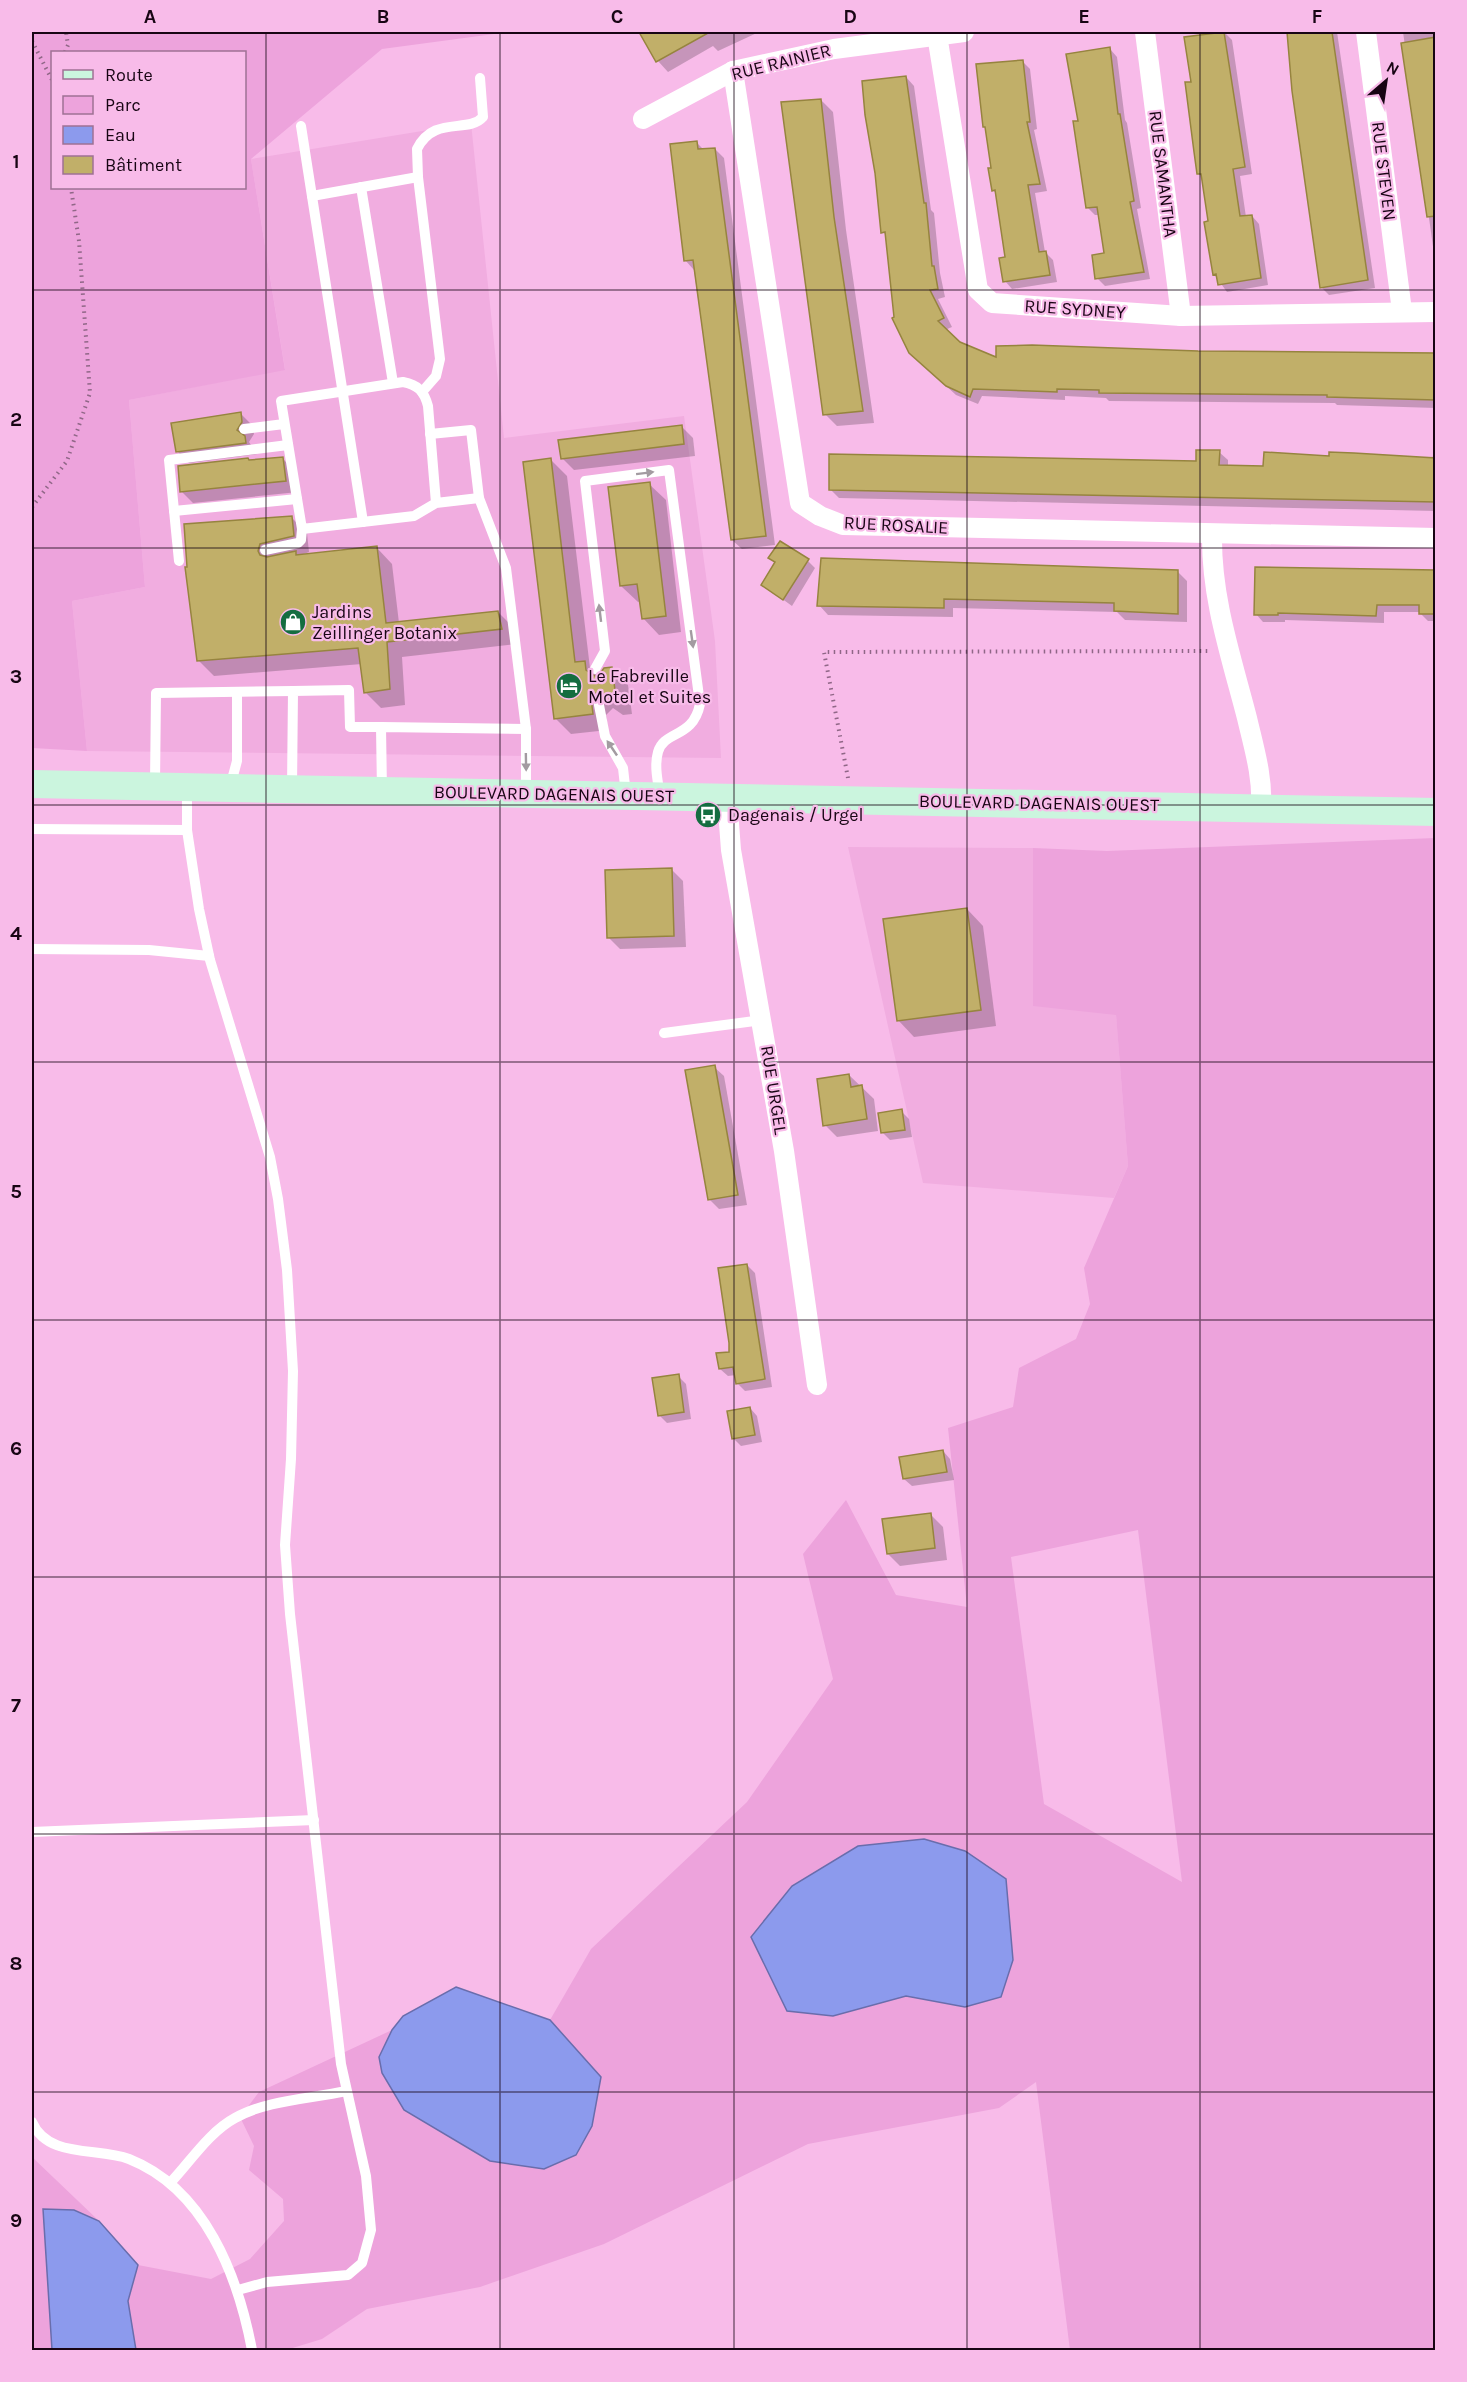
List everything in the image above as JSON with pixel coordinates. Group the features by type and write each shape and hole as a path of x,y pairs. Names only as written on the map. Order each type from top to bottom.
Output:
{"main road":[{"name":"BOULEVARD DAGENAIS OUEST","path":"32,784 1436,812"}],"street":[{"name":"RUE RAINIER","path":"643,119 733,71 834,49 964,32"},
{"name":"RUE SAMANTHA","path":"1145,32 1181,316"},
{"name":"RUE STEVEN","path":"1366,32 1402,311"},
{"name":"RUE SYDNEY","path":"937,35 978,290 992,303 1181,316 1436,312"},
{"name":"RUE ROSALIE","path":"733,71 800,503 820,516 843,525 1436,538"},
{"path":"1212,534 1213,580 1259,768 1261,808"},
{"name":"RUE URGEL","path":"727,797 727,820 739,901 762,1020 817,1384"}],"lane":[{"path":"422,392 436,376 440,359 418,177 417,149 426,137 447,126 473,123 483,117 480,78"},
{"path":"301,126 363,522"},
{"path":"312,196 418,177"},
{"path":"361,187 393,383"},
{"path":"265,550 298,543 301,540 302,529 280,401 393,383 409,383 422,392 428,406 436,503"},
{"path":"244,429 284,424"},
{"path":"430,434 471,430 479,498 506,568 526,729 526,794"},
{"path":"179,561 169,460 288,445"},
{"path":"595,669 605,651 585,481 669,470 700,704 696,720 690,728 666,740 658,752 660,796"},
{"path":"302,529 414,516 436,503 479,498"},
{"path":"174,511 297,499"},
{"path":"155,787 156,693 349,690 350,727 526,729"},
{"path":"292,790 293,691"},
{"path":"230,788 237,761 237,692"},
{"path":"598,700 605,736 623,768 626,796"},
{"path":"381,727 382,791"},
{"path":"187,788 187,830 209,956 270,1157 280,1215 293,1371 291,1459 285,1518 286,1564 327,1958 346,2091 370,2205 370,2242 362,2263 348,2275 267,2282 238,2290"},
{"path":"32,829 187,830"},
{"path":"32,949 149,950 209,956"},
{"path":"664,1033 762,1020"},
{"path":"32,1832 314,1820"},
{"path":"170,2183 214,2134 234,2118 274,2105 346,2091"},
{"path":"32,2122 40,2134 56,2146 128,2158 170,2183 192,2206 209,2230 238,2290 252,2350"}],"path":[{"path":"65,51 68,45 66,32"},
{"path":"32,41 51,78"},
{"path":"32,507 67,461 90,393 79,241 71,189"},
{"path":"850,800 848,770 824,652 1229,651"}],"shaded area":[{"path":"471,123 504,438 684,416 715,641 721,758 87,751 72,601 145,587 129,400 285,369 251,159"},
{"path":"848,847 1033,848 1033,1005 1116,1014 1128,1166 1114,1198 923,1183"}],"green space":[{"path":"32,32 509,32 382,49 251,159 285,370 129,400 145,587 72,601 87,751 32,748"},
{"path":"1435,838 1435,2350 1070,2350 1036,2082 999,2108 808,2144 604,2244 480,2287 367,2309 322,2339 286,2350 136,2350 128,2301 138,2265 211,2279 250,2259 284,2221 283,2199 249,2170 254,2146 240,2117 259,2092 392,2030 379,2057 382,2073 601,2077 550,2020 591,1949 747,1802 833,1679 803,1554 846,1500 896,1595 967,1607 948,1428 1013,1407 1019,1368 1076,1339 1090,1304 1084,1268 1128,1166 1116,1015 1033,1006 1033,848 1107,851","holes":["1138,1530 1182,1882 1044,1804 1011,1557","752,1937 965,2007 906,1996 833,2016"]},
{"path":"32,2157 99,2221 74,2210 51,2344 52,2350 32,2350"}],"water":[{"path":"924,1839 965,1851 1006,1879 1013,1960 1001,1997 965,2007 906,1996 833,2016 787,2011 751,1937 792,1886 858,1846"},
{"path":"456,1987 550,2020 601,2077 592,2126 576,2155 544,2169 490,2161 404,2110 382,2073 379,2057 392,2030 403,2016"},
{"path":"43,2209 74,2210 99,2221 138,2265 128,2301 136,2350 52,2350"}],"building":[{"path":"639,32 710,32 656,62"},
{"path":"1224,32 1245,167 1233,169 1240,216 1252,215 1261,278 1218,285 1216,274 1213,275 1204,222 1208,221 1201,174 1197,174 1185,82 1191,82 1184,37"},
{"path":"1287,32 1332,32 1368,280 1320,288 1292,91"},
{"path":"1436,37 1436,216 1427,217 1401,43"},
{"path":"1110,47 1118,114 1120,114 1134,201 1130,202 1144,272 1095,279 1092,255 1104,253 1097,207 1086,208 1073,121 1078,121 1066,54"},
{"path":"1023,60 1030,122 1027,122 1040,184 1028,185 1039,252 1046,251 1050,275 1003,282 999,258 1005,257 995,190 992,191 988,168 991,168 985,127 983,127 976,64"},
{"path":"906,76 924,203 926,203 932,266 934,266 938,289 930,290 944,318 938,321 960,342 996,357 996,346 1032,345 1198,351 1436,353 1436,400 1327,397 1327,395 1099,393 1099,390 1057,389 1057,392 973,389 970,397 946,386 909,353 892,318 894,317 885,232 881,233 875,173 865,115 862,81"},
{"path":"821,99 834,217 863,411 823,415 781,102"},
{"path":"697,141 698,149 715,148 766,536 731,540 693,260 684,261 670,144"},
{"path":"241,412 242,422 237,430 245,436 246,443 176,452 171,423"},
{"path":"682,425 684,444 561,459 558,440"},
{"path":"1196,450 1220,450 1219,465 1263,466 1264,452 1329,456 1329,452 1436,458 1436,502 829,490 829,454 1196,461"},
{"path":"283,457 286,481 180,492 178,466 248,458 249,460"},
{"path":"551,458 575,662 585,661 586,670 595,676 599,675 604,668 612,667 616,698 606,700 603,695 596,693 591,698 593,714 554,719 523,462"},
{"path":"650,482 666,616 642,619 637,584 620,586 608,487"},
{"path":"292,516 294,536 260,544 258,551 260,555 267,557 296,551 296,555 377,546 386,623 498,611 502,629 387,642 390,689 364,693 358,648 197,661 185,567 187,567 184,524"},
{"path":"780,541 809,559 783,600 761,585 775,562 768,558"},
{"path":"821,558 1178,570 1178,614 1114,611 1114,603 944,599 944,608 817,606"},
{"path":"1255,567 1436,570 1436,614 1419,614 1419,605 1377,605 1376,616 1278,613 1278,615 1254,615"},
{"path":"672,868 674,936 607,938 605,870"},
{"path":"967,908 981,1010 897,1021 883,919"},
{"path":"715,1065 738,1195 708,1200 685,1070"},
{"path":"849,1074 851,1087 862,1085 867,1119 823,1126 817,1079"},
{"path":"902,1109 905,1130 881,1133 878,1113"},
{"path":"747,1264 765,1379 736,1384 733,1367 719,1369 716,1353 729,1352 718,1268"},
{"path":"679,1374 684,1412 658,1416 652,1378"},
{"path":"750,1407 755,1435 732,1439 727,1411"},
{"path":"943,1450 947,1472 903,1479 899,1457"},
{"path":"931,1513 935,1548 887,1554 882,1519"}],"place":[{"name":"Jardins Zeillinger Botanix","path":"293,622"},
{"name":"Le Fabreville Motel et Suites","path":"569,686"},
{"name":"Dagenais / Urgel","path":"708,815"}]}
